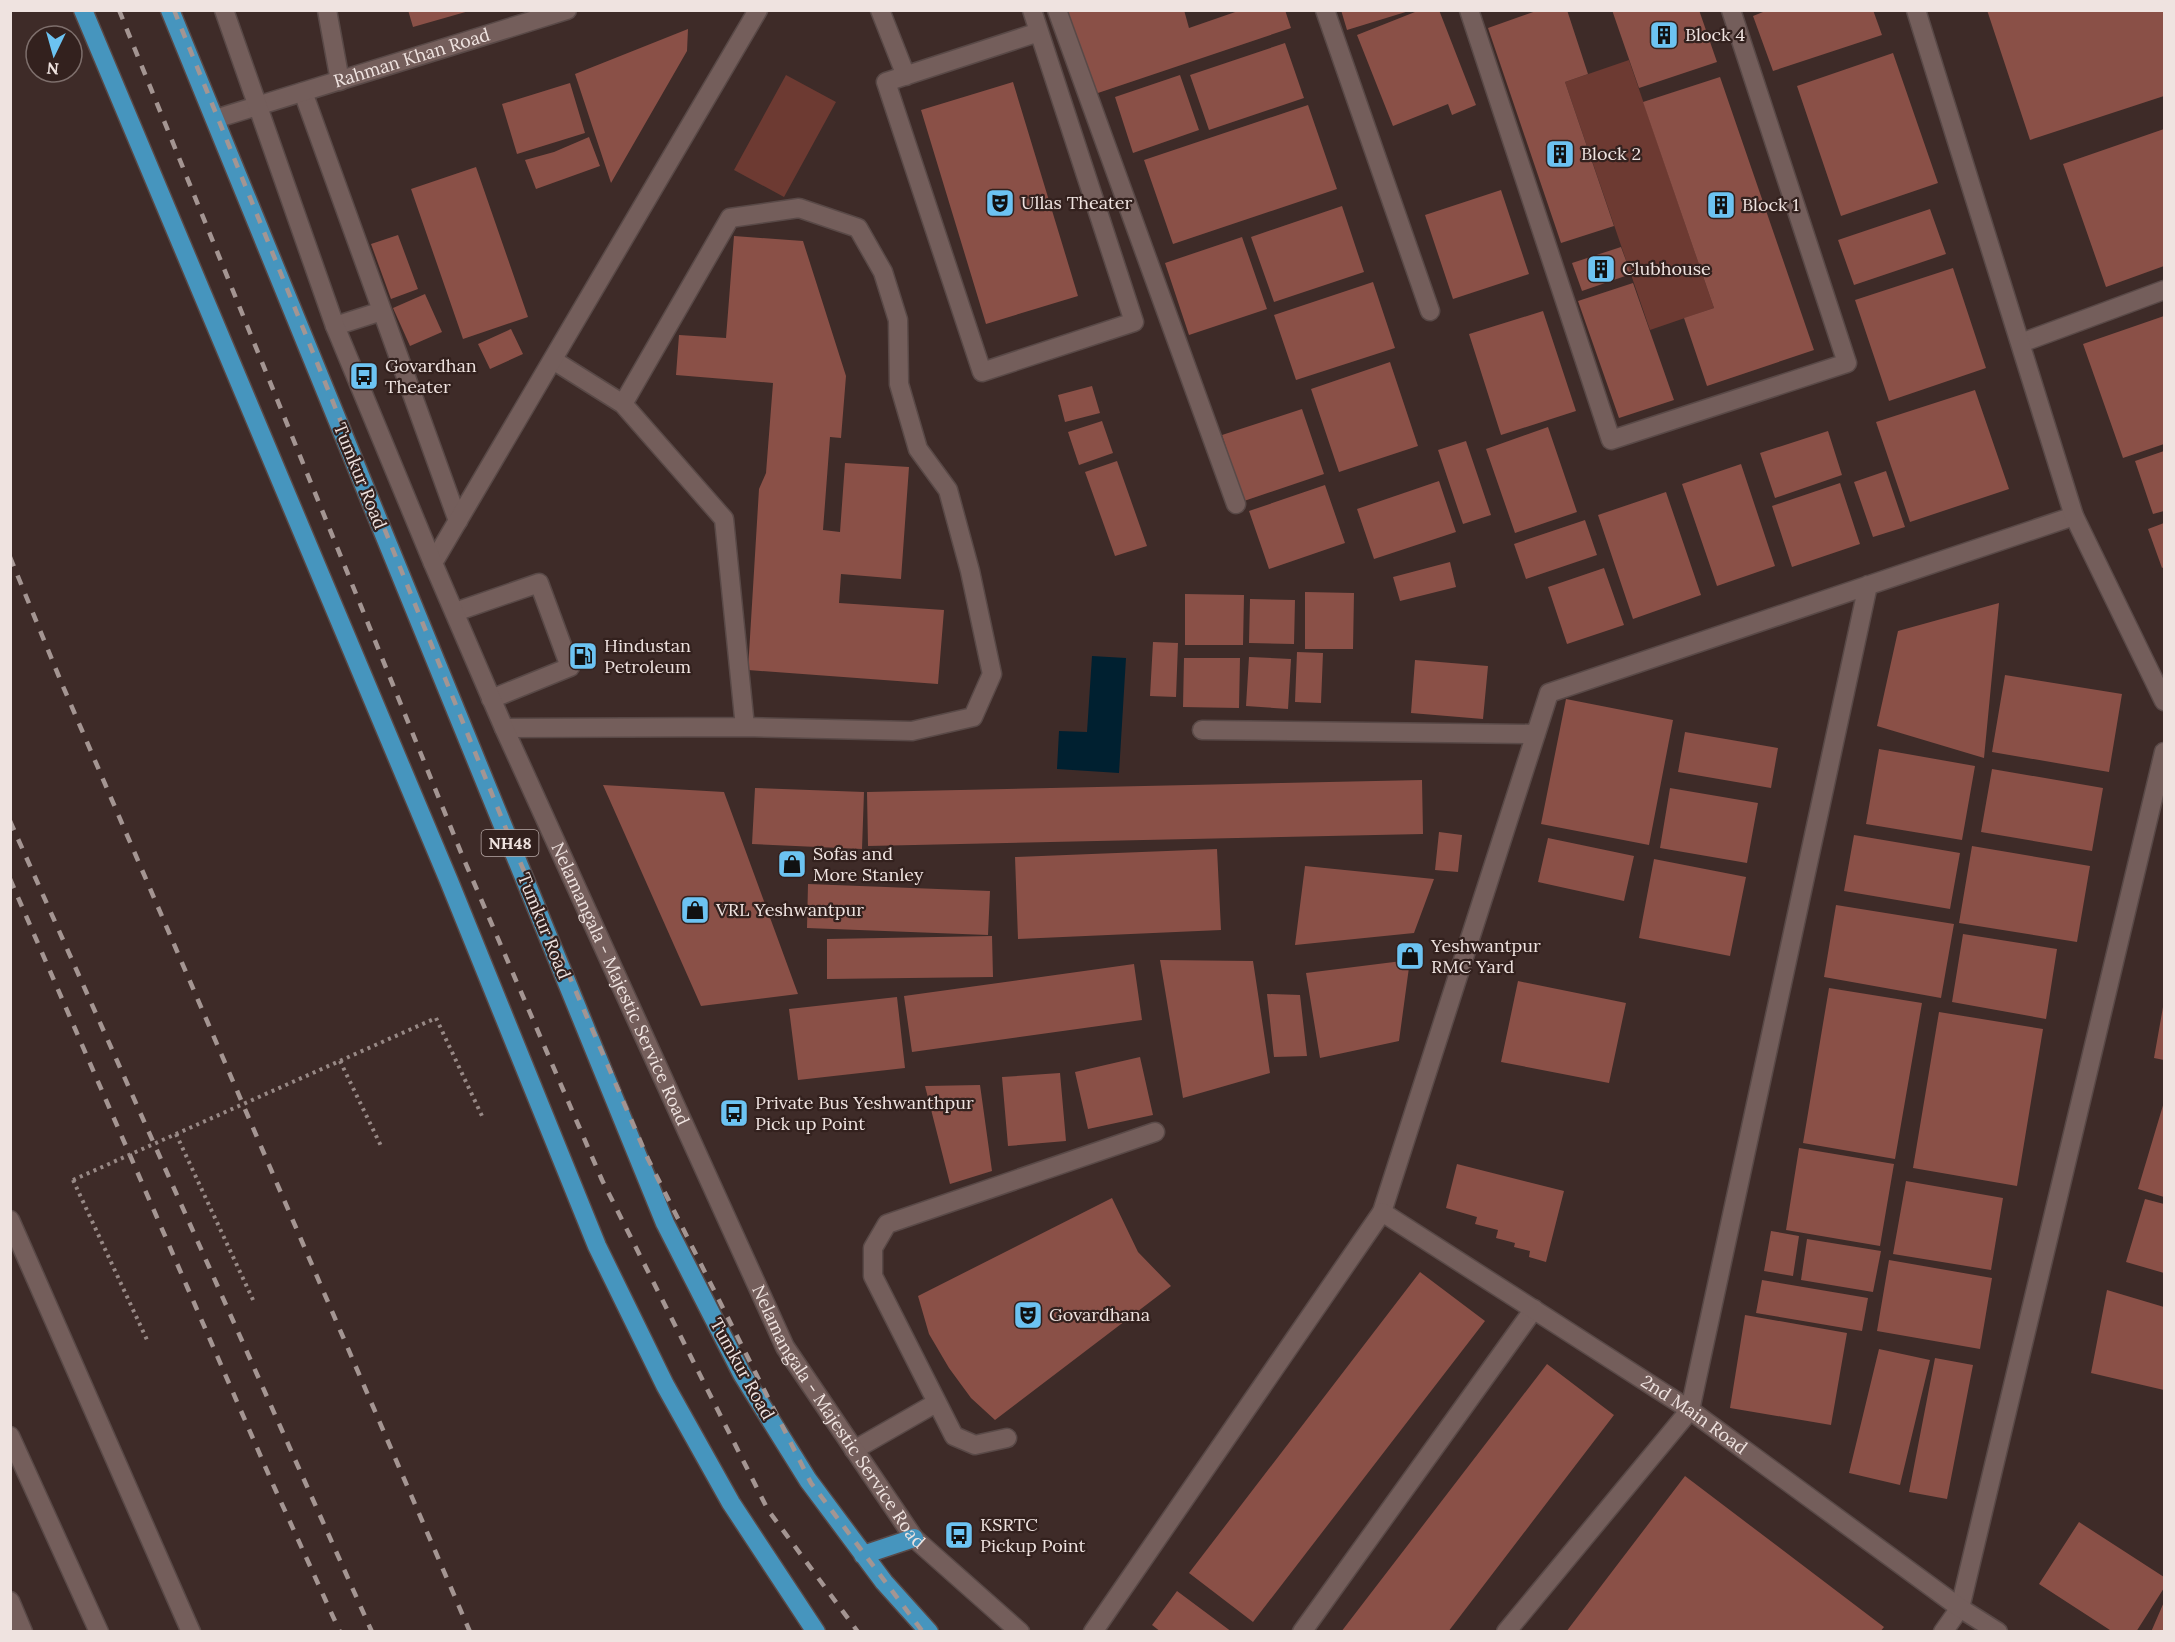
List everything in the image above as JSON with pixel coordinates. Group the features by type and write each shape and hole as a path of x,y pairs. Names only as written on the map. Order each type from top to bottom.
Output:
{"highway":[{"path":"84,10 449,881 597,1246 664,1385 725,1493 816,1632"},
{"name":"Tumkur Road","path":"170,10 665,1222 742,1374 808,1480 884,1582 929,1632"},
{"path":"863,1555 914,1538"}],"street":[{"name":"Nelamangala - Majestic Service Road","path":"224,10 335,326 433,563 504,728 785,1347 914,1538 1020,1632"},
{"path":"327,10 340,81"},
{"name":"Rahman Khan Road","path":"214,119 567,10"},
{"path":"433,563 758,10"},
{"path":"880,10 906,76"},
{"path":"1032,10 1134,322 982,372 886,82 1039,32"},
{"path":"1057,10 1236,504"},
{"path":"1325,10 1430,311"},
{"path":"1469,10 1611,440 1847,363 1731,10"},
{"path":"1916,10 2074,516 2164,701"},
{"path":"303,92 458,521"},
{"path":"504,728 745,727 912,731 973,717 992,674 970,571 948,490 918,448 899,384 898,320 895,310 883,272 858,228 799,208 730,218 622,404"},
{"path":"2021,343 2164,290"},
{"path":"335,326 382,311"},
{"path":"553,360 622,404 724,519 745,727"},
{"path":"1093,1632 1382,1212 1550,693 2074,516"},
{"path":"454,612 539,583 570,667 491,699"},
{"path":"1506,1632 1690,1410 1868,585"},
{"path":"1202,730 1536,734"},
{"path":"1943,1632 1960,1608 2164,752"},
{"path":"1007,1438 975,1445 954,1436 873,1276 873,1248 887,1224 1155,1132"},
{"name":"2nd Main Road","path":"1382,1212 1690,1410 1960,1608 1998,1632"},
{"path":"10,1220 191,1632"},
{"path":"1302,1632 1534,1309"},
{"path":"854,1450 936,1403"},
{"path":"10,1436 99,1632"},
{"path":"10,1601 23,1632"}],"path":[{"path":"148,1342 73,1180 436,1018 482,1116"},
{"path":"340,1060 381,1148"},
{"path":"176,1134 254,1302"}],"shaded area":[{"path":"1629,60 1714,308 1650,330 1565,82"},
{"path":"786,75 836,102 784,197 734,170"}],"water":[{"path":"1092,656 1126,658 1119,773 1057,769 1059,731 1087,732"}],"building":[{"path":"408,10 469,10 469,11 413,27"},
{"path":"1063,10 1184,10 1189,28 1241,10 1285,10 1291,28 1092,95"},
{"path":"1341,10 1409,10 1409,11 1347,30"},
{"path":"1420,10 1439,10 1476,105 1452,115 1448,104 1393,126 1357,35"},
{"name":"Block 2","path":"1539,10 1567,10 1588,74 1565,82 1614,226 1561,243 1488,28"},
{"name":"Block 4","path":"1612,10 1699,10 1717,62 1639,88"},
{"path":"1768,10 1873,10 1882,35 1773,71 1753,16"},
{"path":"1987,10 2164,10 2164,96 2030,140"},
{"path":"688,29 687,51 611,183 575,74"},
{"path":"1285,43 1304,98 1209,130 1190,75"},
{"path":"1893,53 1938,183 1841,216 1797,86"},
{"path":"1180,75 1199,130 1133,153 1115,97"},
{"name":"Block 1","path":"1720,77 1814,350 1707,386 1684,318 1714,308 1643,102"},
{"name":"Ullas Theater","path":"1013,82 1078,296 986,324 921,110"},
{"path":"570,83 585,133 517,154 502,104"},
{"path":"1308,105 1337,189 1173,244 1144,160"},
{"path":"2164,129 2164,266 2106,287 2063,164"},
{"path":"589,137 600,166 536,189 525,160 554,152"},
{"path":"476,167 528,317 463,339 411,189"},
{"path":"1501,190 1529,274 1453,299 1425,215"},
{"path":"1342,206 1364,272 1274,302 1251,237"},
{"path":"1930,209 1946,254 1854,285 1838,240"},
{"path":"398,235 418,289 391,299 371,244"},
{"path":"734,236 803,241 846,376 841,438 830,437 823,530 840,532 845,463 909,467 901,579 841,574 839,603 944,610 938,684 748,670 759,489 766,473 773,383 676,375 679,335 726,338"},
{"path":"1242,237 1267,309 1189,335 1165,263"},
{"name":"Clubhouse","path":"1621,247 1631,274 1582,291 1572,263"},
{"path":"1953,268 1986,368 1889,401 1855,300"},
{"path":"1373,282 1395,348 1296,380 1274,315"},
{"path":"1633,283 1674,400 1619,418 1578,301"},
{"path":"425,294 442,332 410,346 393,308"},
{"path":"1543,311 1576,411 1501,435 1469,334"},
{"path":"2164,316 2164,444 2123,458 2083,344"},
{"path":"511,329 523,354 490,369 478,344"},
{"path":"1390,362 1418,446 1339,472 1311,389"},
{"path":"1092,386 1100,413 1065,422 1058,395"},
{"path":"1975,390 2009,489 1910,522 1876,422"},
{"path":"1302,409 1324,474 1244,501 1222,435"},
{"path":"1102,421 1113,453 1079,465 1068,432"},
{"path":"1548,427 1577,512 1515,533 1486,449"},
{"path":"1828,431 1842,475 1775,498 1760,453"},
{"path":"1466,441 1491,515 1463,524 1438,450"},
{"path":"2164,451 2164,511 2153,514 2135,461"},
{"path":"1117,461 1147,546 1115,556 1085,472"},
{"path":"1741,464 1775,566 1717,586 1682,484"},
{"path":"1886,471 1905,527 1873,537 1854,482"},
{"path":"1439,481 1456,532 1374,559 1357,509"},
{"path":"1840,483 1860,544 1792,567 1772,506"},
{"path":"1325,485 1345,543 1269,569 1249,511"},
{"path":"1666,492 1701,595 1633,619 1598,515"},
{"path":"1585,520 1597,555 1526,579 1514,544"},
{"path":"2164,523 2164,567 2162,568 2148,529"},
{"path":"1450,562 1456,587 1400,601 1393,577"},
{"path":"1604,568 1624,625 1567,644 1548,587"},
{"path":"1305,592 1354,593 1353,649 1305,649"},
{"path":"1185,594 1244,595 1243,645 1185,645"},
{"path":"1250,599 1295,600 1294,644 1249,643"},
{"path":"1999,603 1984,758 1877,726 1898,631"},
{"path":"1153,642 1178,643 1176,697 1150,696"},
{"path":"1297,652 1323,653 1321,703 1295,702"},
{"path":"1249,657 1291,659 1288,709 1246,706"},
{"path":"1184,658 1240,658 1239,708 1183,707"},
{"path":"1415,660 1488,666 1483,719 1411,713"},
{"path":"2005,675 2122,694 2109,772 1992,752"},
{"path":"1566,699 1673,720 1649,845 1541,824"},
{"path":"1685,732 1778,748 1771,788 1678,772"},
{"path":"1879,749 1975,766 1962,840 1866,824"},
{"path":"1992,769 2103,788 2092,851 1981,832"},
{"path":"1422,780 1423,834 868,846 867,792"},
{"path":"603,785 724,792 798,994 701,1006"},
{"path":"755,788 864,792 862,849 752,844"},
{"path":"1670,788 1758,803 1747,863 1660,848"},
{"path":"1439,832 1462,835 1458,872 1435,870"},
{"path":"1854,835 1960,853 1950,909 1844,891"},
{"path":"1548,838 1634,856 1624,901 1538,882"},
{"path":"1972,846 2090,866 2077,942 1959,923"},
{"path":"1217,849 1221,930 1018,939 1015,857"},
{"path":"1654,859 1746,877 1730,956 1639,938"},
{"path":"1305,866 1434,879 1414,933 1295,945"},
{"path":"808,884 990,891 988,935 807,928"},
{"path":"1836,905 1954,924 1941,998 1824,977"},
{"path":"1963,934 2057,949 2046,1019 1952,1002"},
{"path":"992,936 993,977 827,979 827,939"},
{"path":"1160,960 1253,961 1270,1073 1183,1098"},
{"path":"1410,960 1399,1041 1320,1058 1306,973"},
{"path":"1134,964 1142,1020 912,1052 904,996"},
{"path":"1518,981 1626,1003 1609,1083 1501,1062"},
{"path":"1829,988 1922,1003 1895,1159 1803,1143"},
{"path":"1267,994 1300,995 1307,1056 1274,1057"},
{"path":"897,997 905,1068 798,1080 789,1009"},
{"path":"2164,1007 2164,1060 2154,1058"},
{"path":"1939,1012 2043,1029 2017,1186 1913,1168"},
{"path":"1140,1057 1153,1115 1088,1129 1075,1072"},
{"path":"1060,1073 1066,1141 1008,1146 1002,1077"},
{"path":"980,1085 992,1171 950,1184 925,1086"},
{"path":"2164,1102 2164,1197 2138,1189"},
{"path":"1799,1148 1894,1164 1880,1246 1786,1230"},
{"path":"1457,1164 1564,1191 1546,1262 1529,1257 1530,1251 1514,1247 1515,1243 1496,1238 1498,1230 1475,1224 1477,1217 1446,1208"},
{"path":"1906,1181 2003,1198 1991,1270 1893,1254"},
{"name":"Govardhana","path":"1112,1198 1138,1252 1171,1286 995,1420 971,1398 949,1368 929,1334 918,1296"},
{"path":"2145,1199 2164,1204 2164,1273 2126,1262"},
{"path":"1771,1231 1799,1236 1793,1276 1764,1271"},
{"path":"1807,1239 1881,1251 1873,1292 1801,1280"},
{"path":"1889,1260 1992,1278 1980,1349 1877,1331"},
{"path":"1420,1272 1485,1321 1253,1622 1189,1573"},
{"path":"1762,1280 1868,1298 1862,1331 1756,1313"},
{"path":"2107,1290 2164,1307 2164,1390 2091,1373"},
{"path":"1745,1315 1847,1333 1831,1425 1730,1408"},
{"path":"1879,1349 1930,1360 1900,1485 1849,1473"},
{"path":"1935,1358 1973,1365 1947,1499 1909,1492"},
{"path":"1547,1364 1614,1415 1448,1632 1341,1632"},
{"path":"1685,1476 1884,1627 1880,1632 1566,1632"},
{"path":"2079,1522 2164,1577 2164,1588 2136,1632 2113,1632 2039,1584"},
{"path":"1177,1591 1232,1632 1161,1632 1152,1625"},
{"path":"2164,1602 2164,1632 2151,1632"}],"railway":[{"path":"119,10 462,855 602,1180 768,1510 858,1632"},
{"path":"174,10 509,836 648,1159 811,1483 923,1632"},
{"path":"10,557 62,684 470,1632"},
{"path":"10,821 372,1632"},
{"path":"10,879 271,1480 340,1632"}],"place":[{"name":"Block 4","path":"1664,35"},
{"name":"Block 2","path":"1560,154"},
{"name":"Ullas Theater","path":"1000,203"},
{"name":"Block 1","path":"1721,205"},
{"name":"Clubhouse","path":"1601,269"},
{"name":"Govardhan Theater","path":"364,376"},
{"name":"Hindustan Petroleum","path":"583,656"},
{"name":"Sofas and More Stanley","path":"792,864"},
{"name":"VRL Yeshwantpur","path":"695,910"},
{"name":"Yeshwantpur RMC Yard","path":"1410,956"},
{"name":"Private Bus Yeshwanthpur Pick up Point","path":"734,1113"},
{"name":"Govardhana","path":"1028,1315"},
{"name":"KSRTC Pickup Point","path":"959,1535"}]}
